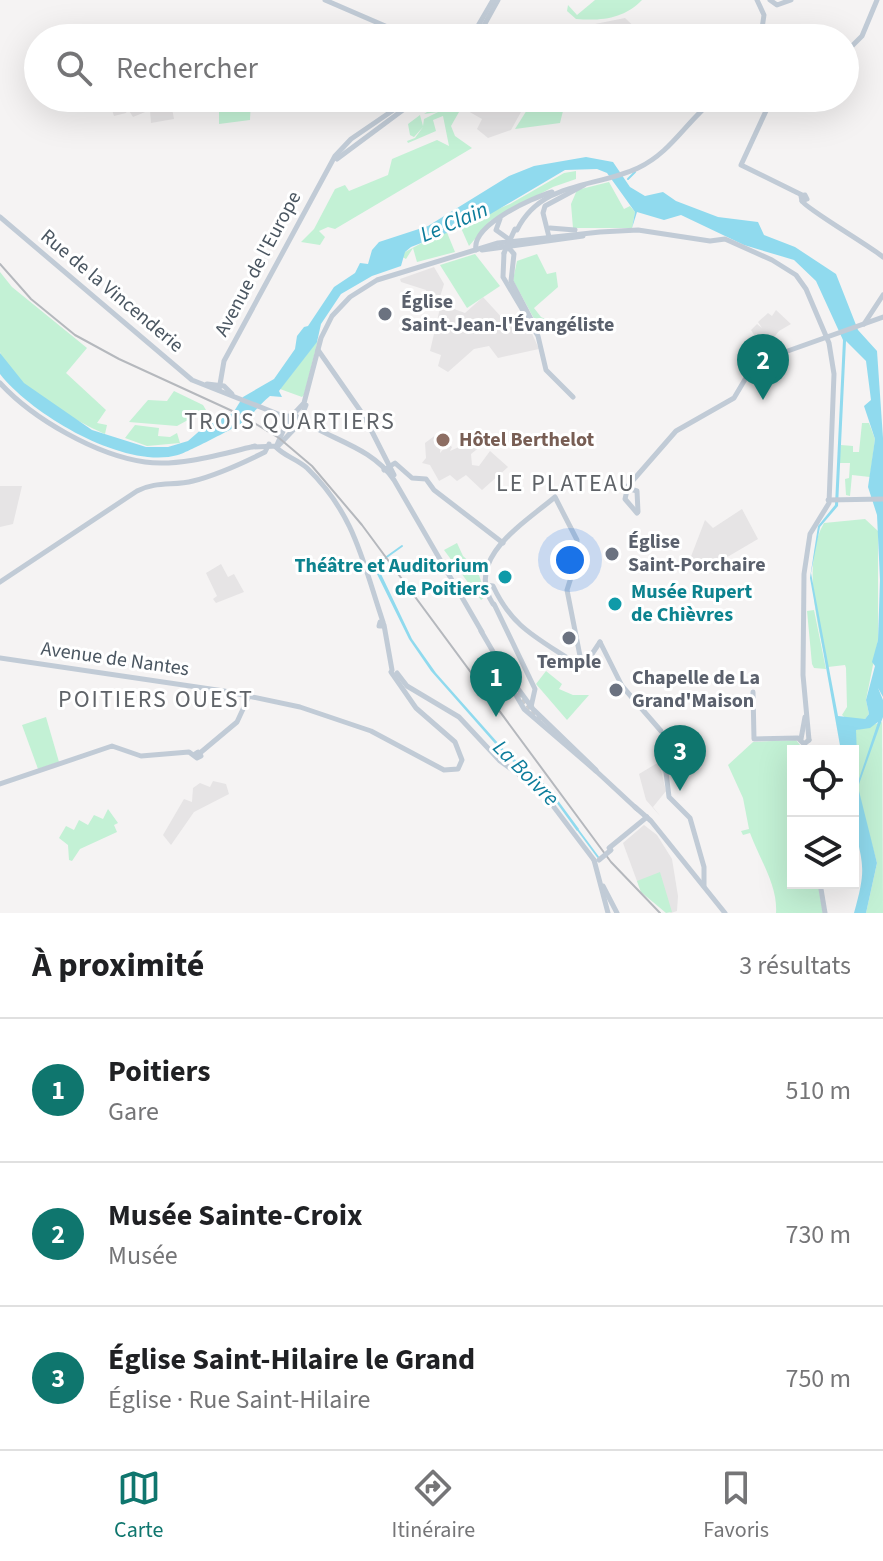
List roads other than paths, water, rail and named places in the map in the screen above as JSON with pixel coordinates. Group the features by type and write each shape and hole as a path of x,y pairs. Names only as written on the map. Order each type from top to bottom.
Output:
{"main road":[{"path":"325,0 381,24"},
{"path":"482,24 495,0"},
{"path":"757,0 764,24"},
{"path":"770,0 777,5 790,1"},
{"path":"859,37 876,0"},
{"path":"859,40 876,0"},
{"name":"Avenue de l'Europe","path":"221,386 220,372 327,172 348,142 391,112"},
{"name":"Avenue de l'Europe","path":"327,172 352,145 399,112"},
{"path":"516,230 536,204 570,187 633,170 672,143 701,112"},
{"path":"766,112 741,165 789,188 803,198 809,210 849,231 883,257"},
{"path":"476,250 484,228 511,212 556,190 633,168 672,143"},
{"path":"548,238 543,213 545,206 570,187"},
{"path":"544,355 535,331 506,285 502,272 505,251 531,206 556,190"},
{"path":"511,212 496,227 518,245"},
{"name":"Rue de la Vincenderie","path":"0,217 122,317 192,380 221,386"},
{"path":"548,226 568,234 612,232"},
{"path":"588,234 600,232"},
{"path":"505,251 518,245 568,234 652,232 710,241 725,239 796,275 806,289 821,324 833,367 829,488 833,500"},
{"path":"276,445 292,415 305,400 323,339 339,307 363,287 500,243 548,238"},
{"path":"500,243 505,251 507,284 532,321"},
{"path":"513,262 526,244"},
{"path":"476,250 514,252 511,281 543,342 547,371 573,397"},
{"path":"864,325 883,295"},
{"path":"627,488 637,491 637,513 625,500 627,488 676,431 734,398 759,364 883,317"},
{"path":"319,352 343,385 487,642 531,710"},
{"path":"0,582 121,499 147,486 190,482 209,476 276,445 301,419 319,352"},
{"path":"0,383 15,400 75,439 144,462 203,457 276,445"},
{"path":"221,386 232,395 270,411 287,423 355,448 415,479 426,479 434,490 503,543"},
{"path":"270,411 301,419 362,449 389,467"},
{"path":"286,437 304,427"},
{"name":"Avenue de Nantes","path":"0,658 252,695 304,708 371,731 444,770 458,769 462,760 457,746 418,709 395,672 366,561 351,526 320,482 276,445"},
{"path":"392,476 402,472"},
{"path":"531,710 535,689 496,602 492,585 486,585 485,566 503,543 555,497 577,540 576,563 567,590 581,661"},
{"path":"833,500 883,499"},
{"path":"806,745 805,565 810,534 833,500"},
{"path":"496,602 522,628 572,661 588,660 600,642 622,686 661,731"},
{"path":"400,682 459,717 500,761 541,790 597,859 608,913"},
{"path":"514,688 516,699 596,771"},
{"path":"753,692 753,737 757,741 804,739"},
{"path":"0,784 114,746 141,756 198,754 237,722 252,695"},
{"path":"526,700 534,697"},
{"path":"563,741 658,829 726,913"},
{"path":"660,761 666,772 669,797 690,818 703,863 705,888"},
{"path":"597,859 645,820"},
{"path":"610,849 645,820"},
{"path":"600,882 617,913"},
{"path":"821,889 825,913"}],"water":[{"name":"Le Clain","path":"586,157 613,162 630,187 645,196 663,192 676,201 718,217 758,222 764,235 795,247 836,274 858,330 877,351 883,438 883,697 878,688 883,700 883,717 859,784 878,722 870,728 856,730 857,745 840,745 810,578 818,526 835,505 843,340 816,281 794,260 744,245 681,215 664,220 637,212 632,228 635,212 607,173 597,169 565,170 482,219 411,247 405,252 401,266 372,276 341,294 321,324 317,342 279,391 282,397 270,396 244,422 178,455 156,458 132,454 81,436 34,406 0,374 0,353 24,383 92,430 146,447 168,447 188,441 204,427 233,413 243,397 274,379 295,349 297,336 308,326 334,287 355,273 360,263 368,264 372,250 379,242 428,226 509,176 534,166","holes":["846,341 866,361 871,400 864,406 875,439 868,487 877,515 880,580 878,640 866,700 869,714 865,719 838,716 811,573 820,527 838,506"]},
{"name":"La Boivre","path":"381,558 384,563 381,574 412,639 436,673 506,752 548,787 579,829 577,831 546,788 506,756 431,671 409,639 377,574"},
{"path":"859,791 877,863 866,913 854,913 861,885"}],"waterway":[{"path":"628,179 635,172"},
{"name":"La Boivre","path":"381,561 402,546"},
{"name":"La Boivre","path":"578,830 598,857"}],"tunnel":[{"path":"517,694 543,722"}],"railway":[{"path":"0,264 31,299 75,335 119,359 241,415 279,438 312,466 362,525 611,862 660,913"}],"place":[{"name":"Église Saint-Jean-l'Évangéliste","path":"385,314"},
{"name":"Musée Sainte-Croix","path":"763,400"},
{"name":"Hôtel Berthelot","path":"443,440"},
{"name":"Église Saint-Porchaire","path":"612,554"},
{"name":"Théâtre et Auditorium de Poitiers","path":"505,577"},
{"name":"Musée Rupert de Chièvres","path":"615,604"},
{"name":"Temple","path":"569,638"},
{"name":"Chapelle de La Grand'Maison","path":"616,690"},
{"name":"Poitiers","path":"496,717"},
{"name":"Église Saint-Hilaire le Grand","path":"680,791"}],"district":[{"name":"TROIS QUARTIERS","path":"290,421"},
{"name":"LE PLATEAU","path":"566,483"},
{"name":"POITIERS OUEST","path":"156,699"}]}
